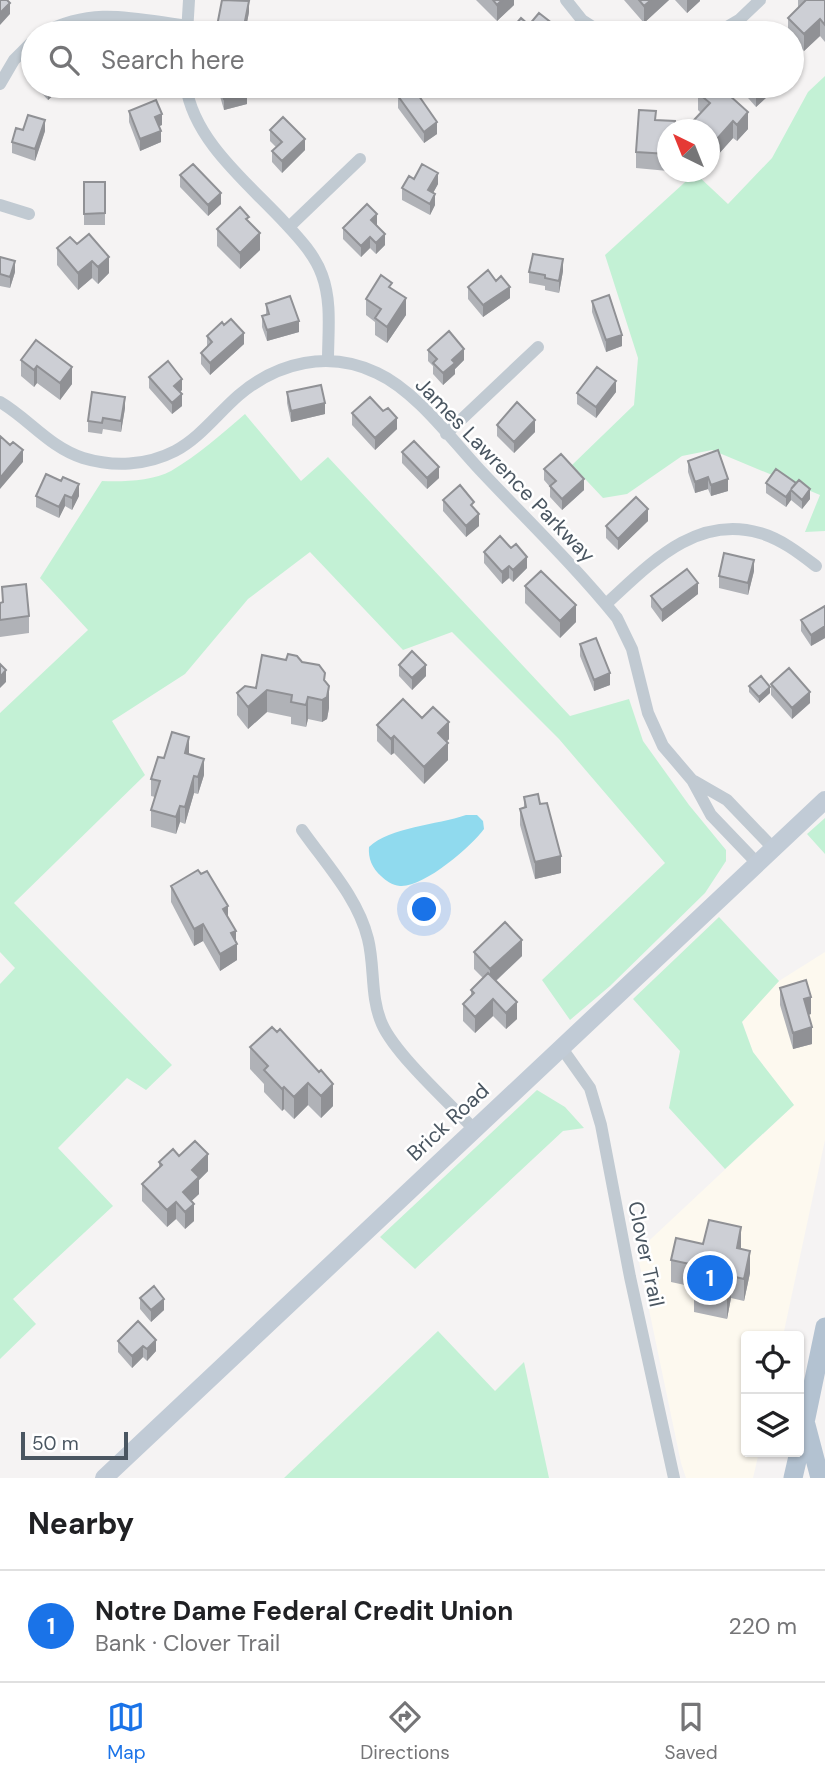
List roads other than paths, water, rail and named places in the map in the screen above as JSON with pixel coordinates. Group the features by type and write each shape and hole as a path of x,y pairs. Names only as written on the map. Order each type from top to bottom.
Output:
{"main road":[{"path":"804,1426 825,1327"},
{"path":"805,1421 821,1478"},
{"path":"793,1478 798,1457"}],"street":[{"path":"188,21 189,0"},
{"path":"566,0 584,21"},
{"path":"737,21 760,0"},
{"path":"73,21 94,16 141,21"},
{"path":"0,84 21,54"},
{"path":"0,402 66,451 98,462 132,464 148,461 178,449 239,395 267,376 294,365 328,360 329,304 314,257 206,138 189,98"},
{"path":"289,227 360,159"},
{"path":"0,205 29,214"},
{"path":"446,434 538,347"},
{"name":"James Lawrence Parkway","path":"328,360 360,366 393,383 409,395 606,604 625,632 648,713 663,746 692,780 711,815 757,863"},
{"path":"606,604 666,551 695,536 713,531 733,530 762,534 788,545 816,566"},
{"name":"James Lawrence Parkway","path":"692,780 727,800 773,848"},
{"name":"Brick Road","path":"104,1478 825,800"},
{"path":"302,830 345,890 360,916 369,941 374,1000 382,1026 399,1050 474,1129"},
{"name":"Clover Trail","path":"561,1046 590,1088 601,1125 628,1267 674,1478"}],"water":[{"path":"466,815 477,815 483,821 484,829 469,846 433,874 410,885 400,886 383,878 373,866 369,847 378,840 401,831"}],"place":[{"name":"Notre Dame Federal Credit Union","path":"710,1278"}]}
